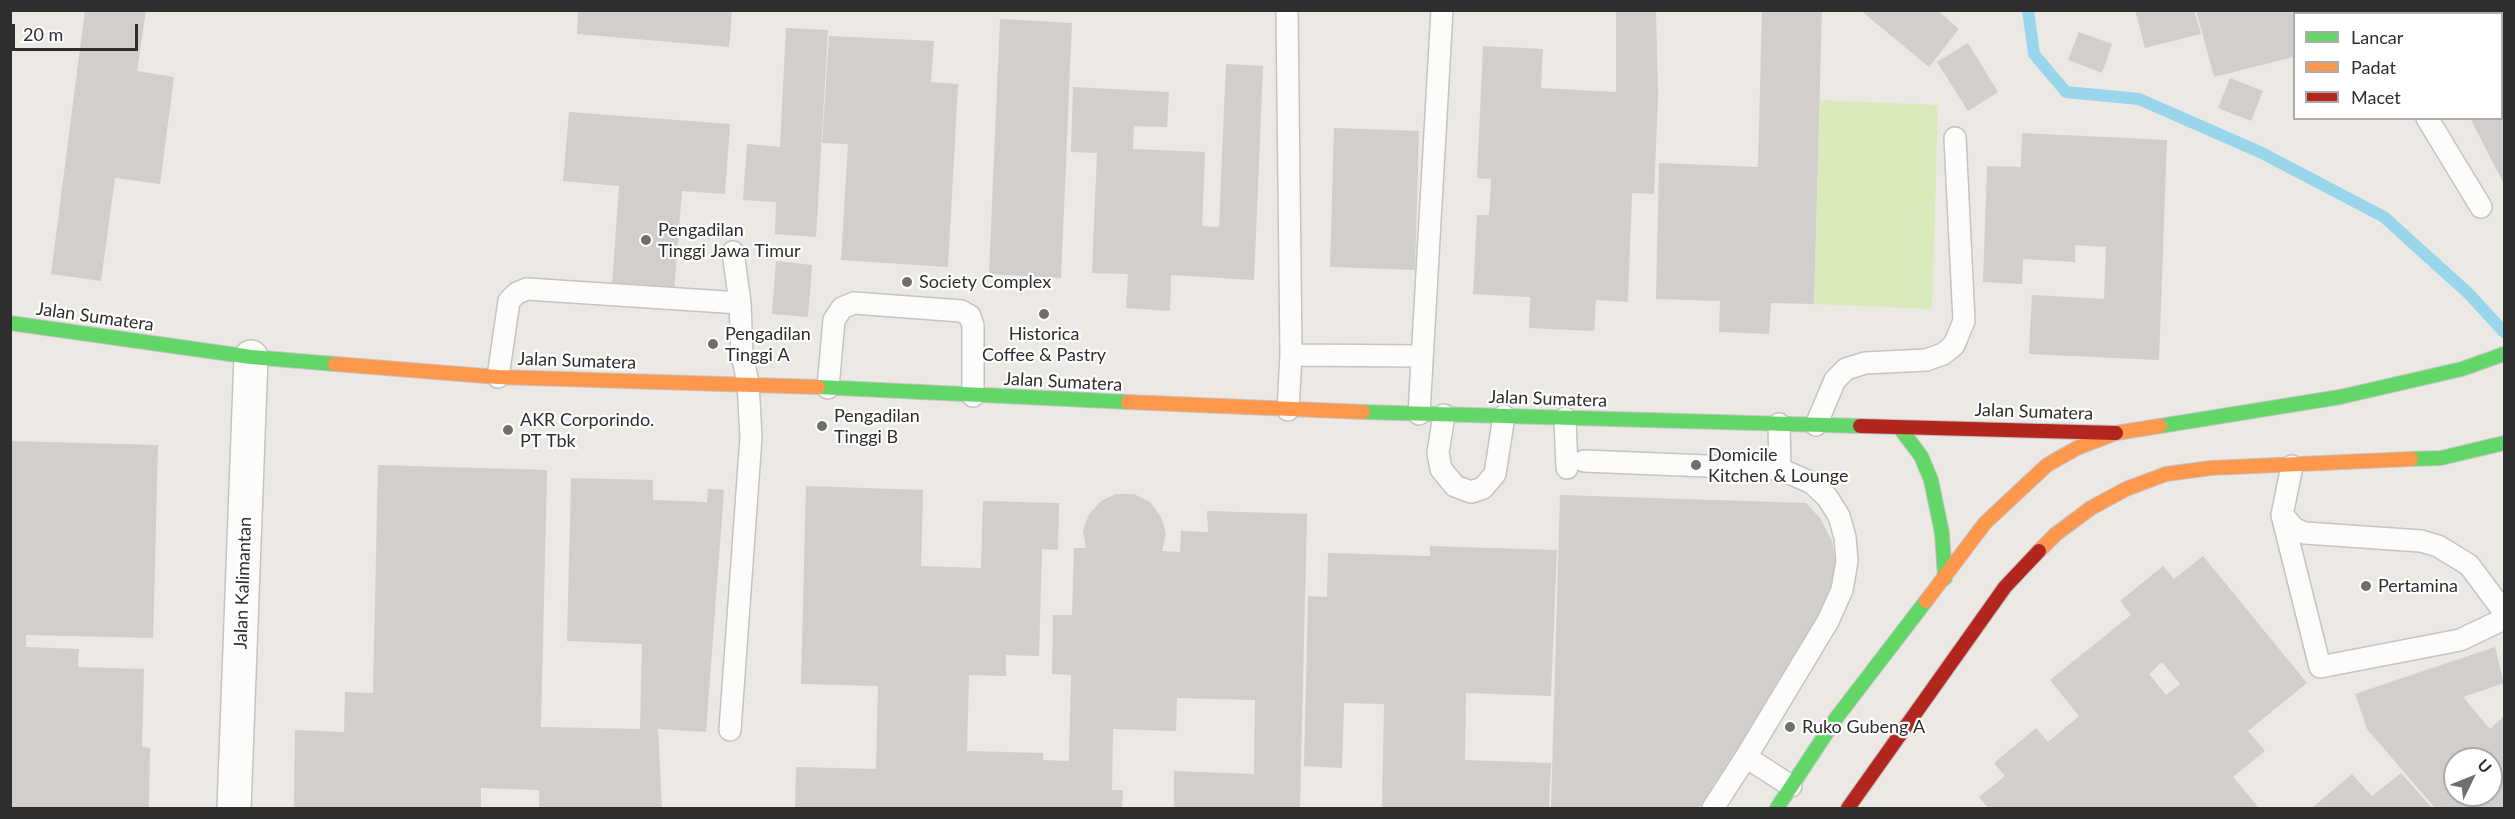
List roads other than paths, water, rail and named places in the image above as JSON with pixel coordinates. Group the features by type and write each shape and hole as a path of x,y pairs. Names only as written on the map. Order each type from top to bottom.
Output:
{"main road":[{"name":"Jalan Sumatera","path":"10,323 251,357 498,377 748,383 1288,410 2116,433"},
{"name":"Jalan Sumatera","path":"1777,808 1837,717 1945,578 1984,523 2018,489 2047,465 2077,447 2116,433 2340,397 2462,369 2505,354"},
{"path":"1899,427 1921,456 1930,480 1939,512 1945,578"},
{"path":"1848,808 2005,587 2056,534 2091,508 2126,489 2166,474 2211,468 2441,458 2504,444"}],"street":[{"name":"Jalan Kalimantan","path":"234,808 251,357"}],"lane":[{"path":"1287,10 1291,355 1288,410"},
{"path":"1419,414 1442,10"},
{"path":"2428,120 2481,207"},
{"path":"1816,425 1835,380 1846,369 1865,363 1926,360 1943,354 1954,345 1964,321 1954,138"},
{"path":"730,730 751,437 748,383 742,354 740,303 733,252"},
{"path":"498,377 509,302 517,293 527,289 740,303"},
{"path":"828,388 834,320 842,308 854,303 961,311 970,316 973,326 973,396"},
{"path":"1291,355 1422,356"},
{"path":"1444,415 1438,453 1440,469 1455,486 1471,492 1483,488 1495,474 1504,416"},
{"path":"1565,418 1576,465 1780,469 1804,478 1827,496 1839,516 1845,537 1847,561 1842,590 1828,621 1713,808"},
{"path":"1779,424 1780,469"},
{"path":"2292,466 2282,515 2320,667 2460,640 2505,620"},
{"path":"2282,515 2295,529 2305,533 2421,541 2438,546 2469,565 2505,612"},
{"path":"1746,757 1791,786"}],"waterway":[{"path":"2028,10 2034,54 2066,92 2139,99 2262,153 2384,217 2468,293 2504,332"}],"place":[{"name":"Pengadilan Tinggi Jawa Timur","path":"646,240"},
{"name":"Society Complex","path":"907,282"},
{"name":"Historica Coffee & Pastry","path":"1044,314"},
{"name":"Pengadilan Tinggi A","path":"713,344"},
{"name":"Pengadilan Tinggi B","path":"822,426"},
{"name":"AKR Corporindo. PT Tbk","path":"508,430"},
{"name":"Domicile Kitchen & Lounge","path":"1696,465"},
{"name":"Pertamina","path":"2366,586"},
{"name":"Ruko Gubeng A","path":"1790,727"}]}
